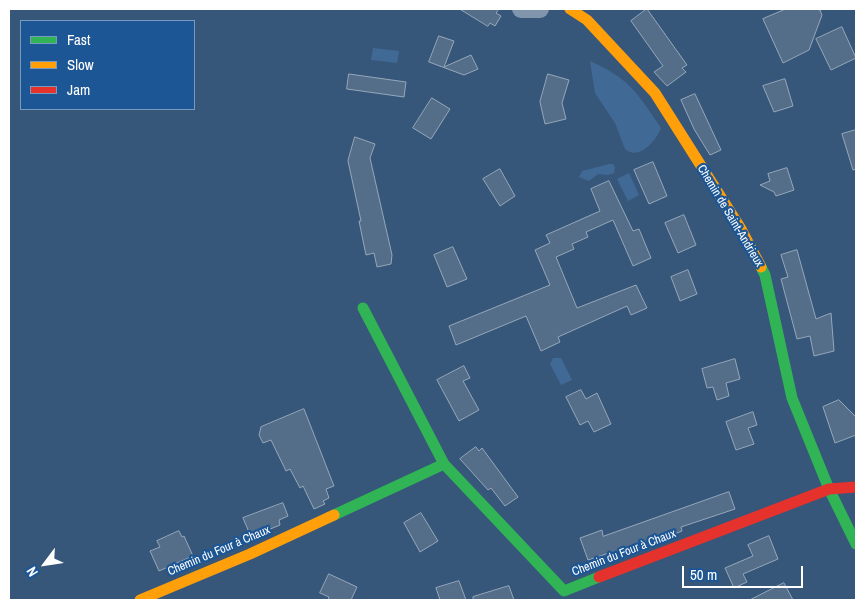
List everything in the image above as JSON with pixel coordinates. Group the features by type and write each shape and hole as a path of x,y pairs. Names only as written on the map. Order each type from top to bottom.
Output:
{"street":[{"path":"521,9 540,9"},
{"name":"Chemin de Saint-Andrieux","path":"570,9 588,20 656,93 741,229 765,275 792,398 828,489 856,544"},
{"name":"Chemin du Four à Chaux","path":"363,308 444,464 564,591 828,489"},
{"name":"Chemin du Four à Chaux","path":"140,600 250,554 444,464"},
{"path":"828,489 856,487"}],"water":[{"path":"373,48 399,51 397,63 371,60"},
{"path":"590,61 614,73 630,87 644,103 661,128 651,144 646,148 636,153 625,149 615,123 595,93"},
{"path":"613,164 615,167 614,173 608,175 598,174 589,181 579,177 582,171"},
{"path":"629,173 639,195 628,201 617,179"},
{"path":"553,358 561,358 572,380 561,385 550,364"}],"building":[{"path":"460,9 499,9 496,13 501,16 495,26 490,23 488,26"},
{"path":"647,9 687,65 682,68 686,72 667,86 654,72 663,66 631,21"},
{"path":"786,9 815,9 820,10 822,15 809,50 783,63 763,19"},
{"path":"842,27 856,58 831,70 816,39"},
{"path":"439,36 454,41 444,67 471,55 478,69 464,75 429,62"},
{"path":"349,74 406,82 404,97 347,89"},
{"path":"548,74 569,80 562,103 566,119 545,124 540,102"},
{"path":"785,79 793,106 774,112 763,86"},
{"path":"695,94 721,150 710,155 694,129 681,100"},
{"path":"432,98 450,109 431,139 413,128"},
{"path":"856,130 856,169 853,170 842,134"},
{"path":"355,137 375,144 370,158 392,255 391,264 377,267 374,253 366,255 348,161"},
{"path":"653,162 667,196 649,204 634,170"},
{"path":"787,168 794,190 776,196 774,192 760,185 770,181 768,174"},
{"path":"500,169 515,196 500,206 483,179"},
{"path":"609,181 633,231 639,229 651,258 633,266 613,220 586,232 588,237 572,244 574,249 556,257 577,308 636,285 647,308 631,315 627,306 558,337 560,342 541,351 526,316 456,345 449,326 550,285 535,250 550,243 546,235 600,211 591,189"},
{"path":"684,215 696,245 678,253 665,223"},
{"path":"453,247 467,279 447,287 434,255"},
{"path":"797,250 816,319 831,313 834,351 814,356 810,336 797,339 781,279 788,277 781,255"},
{"path":"688,270 697,294 680,301 671,277"},
{"path":"735,359 740,379 726,383 729,396 717,400 713,387 707,388 702,369"},
{"path":"464,366 470,378 463,381 479,410 459,421 437,380"},
{"path":"581,390 586,399 597,393 611,424 594,432 588,421 580,425 566,397"},
{"path":"839,400 856,417 856,435 835,443 823,407"},
{"path":"304,409 334,486 326,489 329,498 323,501 325,504 314,509 303,486 300,488 290,469 286,471 271,440 263,443 259,435 261,427"},
{"path":"753,412 757,425 748,428 754,444 736,450 726,422"},
{"path":"476,447 479,451 482,448 518,497 505,506 491,488 488,490 460,459"},
{"path":"729,492 735,509 681,527 682,531 641,547 611,557 609,553 588,560 580,538 602,530 603,536"},
{"path":"283,503 288,516 279,520 280,525 251,537 243,518"},
{"path":"421,513 438,541 420,552 404,523"},
{"path":"179,531 182,537 184,536 193,556 159,571 150,551 160,547 157,541"},
{"path":"769,536 778,559 743,574 747,582 734,588 725,568 753,556 748,545"},
{"path":"329,574 357,587 351,600 328,600 329,597 320,593"},
{"path":"459,581 466,600 440,600 436,588"},
{"path":"784,583 793,600 750,600"},
{"path":"509,586 514,600 473,600 473,597"}],"traffic: fast":[{"path":"761,267 765,275 792,398 829,489 856,544"},
{"path":"363,308 444,464 564,591 599,577"},
{"path":"334,515 444,464"}],"traffic: slow":[{"path":"570,9 587,20 655,93 741,229 761,267"},
{"path":"140,600 250,554 334,515"}],"traffic: jam":[{"path":"599,577 829,489 856,487"}]}
